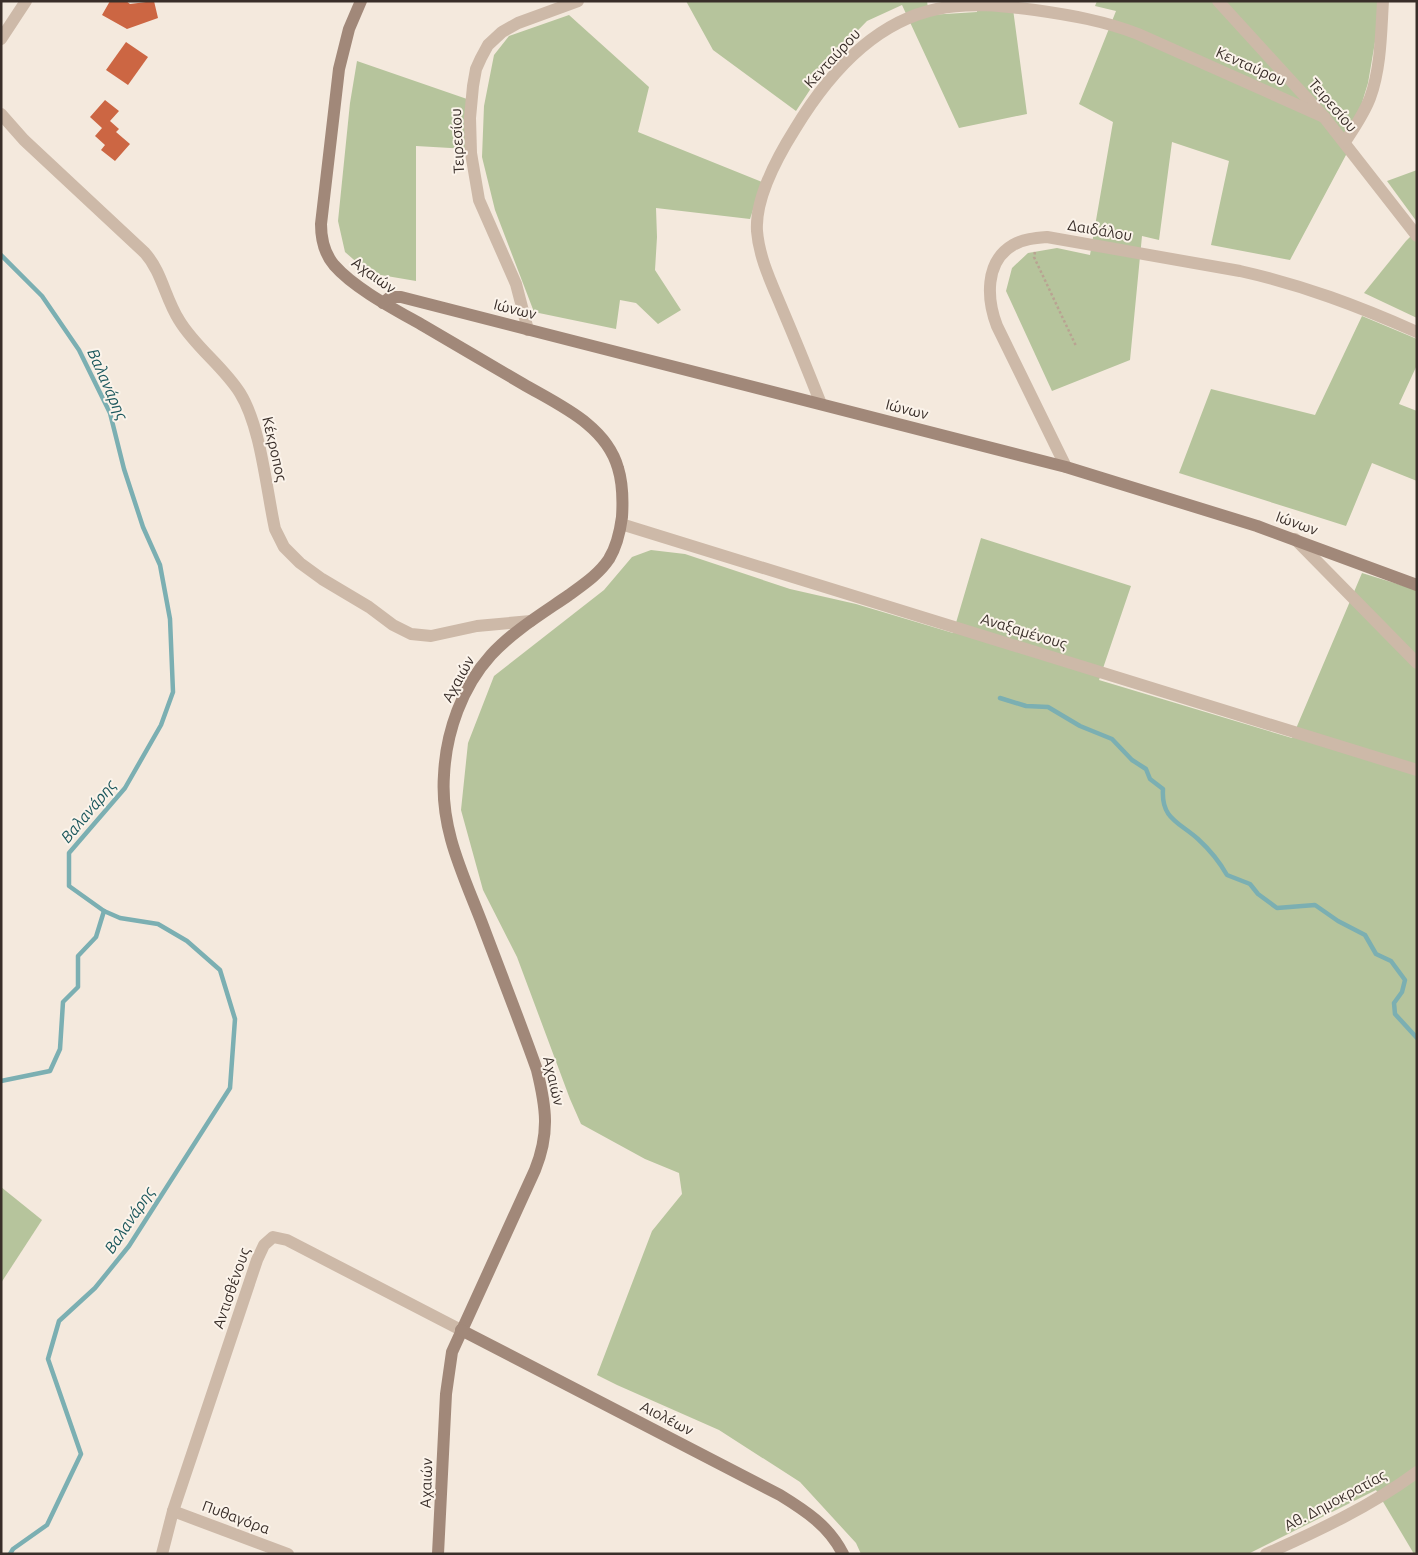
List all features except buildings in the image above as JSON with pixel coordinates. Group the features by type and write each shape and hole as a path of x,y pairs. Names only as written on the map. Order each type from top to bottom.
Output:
{"main road":[{"name":"Αχαιών","path":"361,1 349,29 339,69 322,207 321,232 324,248 336,267 349,279 383,303 567,410 600,435 614,457 621,479 623,506 617,544 601,569 588,581 531,621 492,654 470,684 453,724 445,760 443,790 448,834 534,1062 545,1105 546,1119 544,1144 540,1158 452,1352 447,1375 438,1554"},
{"name":"Ιώνων","path":"383,303 390,297 401,297 1066,467 1209,510 1295,539 1417,585"},
{"name":"Αιολέων","path":"461,1330 780,1495 817,1520 829,1532 843,1554"}],"street":[{"path":"1,39 26,1"},
{"name":"Τειρεσίου","path":"528,330 516,284 479,200 473,169 470,132 473,86 476,68 481,58 488,46 502,32 518,23 578,1"},
{"name":"Τειρεσίου","path":"1218,1 1324,117 1417,236"},
{"path":"1345,142 1365,109 1374,86 1383,1"},
{"name":"Κενταύρου","path":"821,404 764,262 757,231 758,214 764,193 778,162 790,137 808,108 835,74 856,53 879,33 892,25 918,14 939,8 970,6 1008,7 1069,15 1116,26 1138,34 1324,117"},
{"name":"Κέκροπος","path":"1,114 24,140 144,252 157,271 172,308 181,324 228,377 240,394 254,424 275,528 280,540 292,556 322,579 411,634 430,636 477,626 531,621"},
{"name":"Δαιδάλου","path":"1066,467 992,313 989,297 993,272 1000,257 1011,246 1035,238 1061,239 1240,271 1267,277 1346,302 1417,332"},
{"name":"Αναξαμένους","path":"621,524 1417,770"},
{"path":"1295,539 1417,663"},
{"name":"Αντισθένους","path":"162,1554 173,1511 257,1260 264,1245 273,1237 287,1240 461,1330"},
{"name":"Αθ. Δημοκρατίας","path":"1266,1554 1360,1508 1417,1472"},
{"name":"Πυθαγόρα","path":"173,1511 288,1554"}],"path":[{"path":"1035,238 1034,257 1076,346"}],"green space":[{"path":"686,1 927,1 929,15 977,12 978,1 1013,9 1027,114 959,128 902,5 867,21 831,58 796,111 713,50"},
{"path":"1097,1 1382,1 1368,83 1346,155 1290,260 1211,245 1229,161 1172,142 1159,240 1142,236 1130,360 1052,391 1006,291 1012,268 1028,253 1057,248 1090,255 1113,122 1079,104 1116,11 1095,6"},
{"path":"569,15 649,87 638,132 762,182 750,219 656,208 655,270 681,310 658,324 636,303 620,300 616,329 534,312 495,210 482,157 484,106 494,55 509,36"},
{"path":"357,61 467,99 468,149 416,146 416,281 369,273 345,252 338,221 350,103"},
{"path":"1417,170 1417,222 1387,181"},
{"path":"1417,230 1417,318 1364,293"},
{"path":"1362,316 1417,339 1417,365 1399,404 1417,411 1417,481 1372,463 1346,526 1179,473 1211,389 1315,415"},
{"path":"981,538 1131,586 1099,680 1292,738 1362,573 1417,590 1417,1554 1414,1554 1376,1490 1248,1554 861,1554 856,1543 800,1482 719,1430 597,1375 652,1231 682,1194 679,1173 645,1159 581,1124 517,957 483,890 461,810 468,743 494,676 604,590 632,557 651,550 685,554 790,589 856,604 953,633"},
{"path":"1,1187 42,1220 1,1283"}],"waterway":[{"name":"Βαλανάρης","path":"1,255 42,296 79,350 110,413 124,469 143,527 160,565 170,619 173,692 161,725 125,788 69,853 69,886 104,911 120,918 158,924 187,941 220,970 235,1019 230,1088 129,1246 95,1288 59,1321 48,1359 81,1454 47,1525 13,1549 10,1554"},
{"path":"1000,698 1026,706 1048,707 1080,726 1112,739 1132,760 1146,769 1150,779 1163,789 1163,799 1168,814 1206,847 1227,875 1250,884 1258,894 1277,908 1315,905 1338,921 1365,935 1376,954 1391,961 1405,980 1402,992 1394,1003 1395,1014 1417,1038"},
{"path":"1,1081 50,1071 60,1049 63,1002 78,987 78,956 96,937 104,911"}]}
